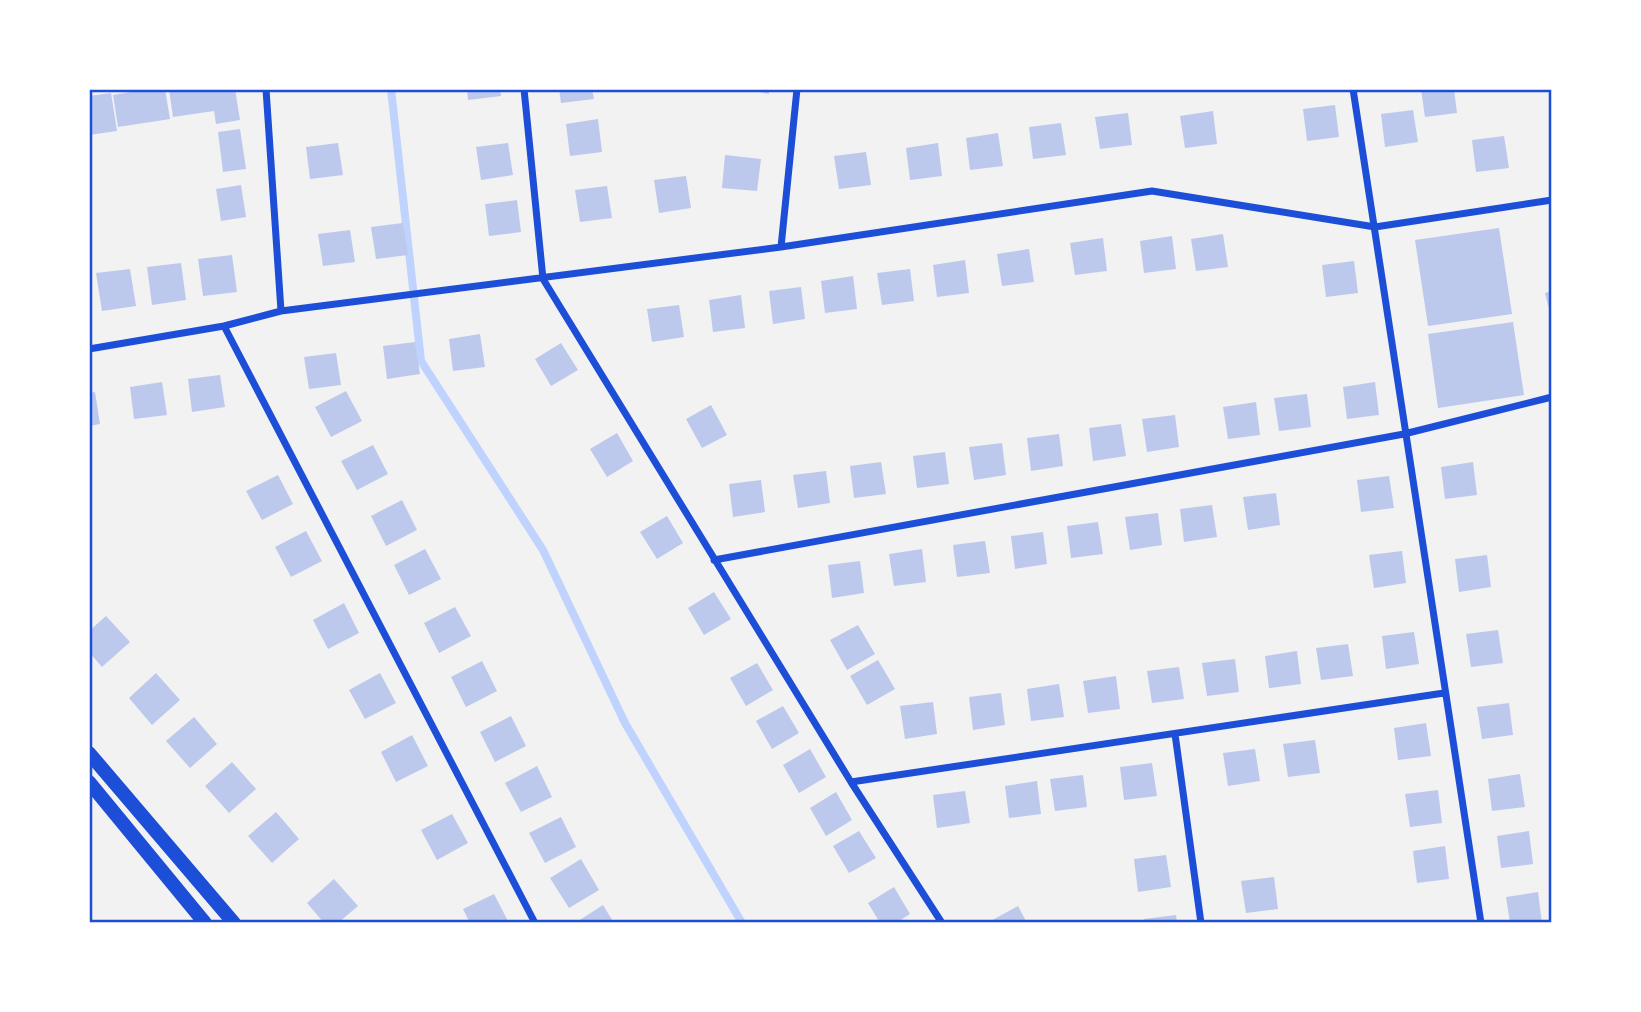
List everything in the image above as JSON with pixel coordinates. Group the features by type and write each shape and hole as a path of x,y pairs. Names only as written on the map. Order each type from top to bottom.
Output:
{"main road":[{"path":"89,753 234,923"},
{"path":"89,782 205,923"}],"street":[{"path":"266,89 281,311"},
{"path":"524,89 543,279 851,782 942,923"},
{"path":"781,247 797,89"},
{"path":"1353,89 1481,923"},
{"path":"89,349 224,326 281,311 781,247 1152,191 1375,227 1552,200"},
{"path":"224,326 535,923"},
{"path":"714,560 1404,434 1552,397"},
{"path":"851,782 1444,694"},
{"path":"1175,734 1201,923"}],"building":[{"path":"165,89 170,119 118,127 113,95"},
{"path":"169,89 235,89 240,120 216,124 214,111 173,117"},
{"path":"467,89 500,89 501,96 468,100"},
{"path":"559,89 592,89 594,99 561,103"},
{"path":"743,89 769,89 769,94"},
{"path":"1421,89 1454,89 1457,113 1425,117"},
{"path":"111,93 117,131 89,135 89,96"},
{"path":"1335,105 1339,137 1307,141 1303,109"},
{"path":"1413,110 1418,142 1385,147 1381,114"},
{"path":"1213,111 1217,144 1185,148 1180,116"},
{"path":"1128,113 1132,145 1100,149 1095,117"},
{"path":"598,119 602,152 570,156 566,124"},
{"path":"1061,123 1066,155 1033,159 1029,127"},
{"path":"240,129 246,169 223,172 218,132"},
{"path":"998,133 1003,166 970,170 966,138"},
{"path":"1504,136 1509,168 1476,172 1472,140"},
{"path":"338,143 343,175 310,179 306,147"},
{"path":"508,143 513,175 481,180 476,147"},
{"path":"938,143 942,176 910,180 906,148"},
{"path":"866,152 871,185 839,189 834,156"},
{"path":"725,155 761,159 757,191 722,188"},
{"path":"686,176 691,208 659,213 654,180"},
{"path":"241,185 246,217 221,221 216,189"},
{"path":"607,186 612,218 580,222 575,190"},
{"path":"517,200 521,232 489,236 485,204"},
{"path":"403,223 408,255 376,259 371,227"},
{"path":"1499,228 1512,314 1428,326 1415,240"},
{"path":"350,230 355,262 323,266 318,234"},
{"path":"1223,234 1228,267 1196,271 1191,239"},
{"path":"1172,236 1176,269 1144,273 1140,241"},
{"path":"1103,238 1107,271 1075,275 1070,243"},
{"path":"1029,249 1034,282 1002,286 997,254"},
{"path":"232,255 237,292 203,296 198,259"},
{"path":"965,260 969,293 937,297 933,265"},
{"path":"1354,261 1358,293 1326,297 1322,265"},
{"path":"181,263 186,300 152,305 147,267"},
{"path":"130,269 136,306 102,311 96,273"},
{"path":"910,269 914,301 882,305 877,273"},
{"path":"853,276 857,309 825,313 821,281"},
{"path":"801,287 805,319 773,324 769,291"},
{"path":"1552,291 1552,317 1551,317 1545,293"},
{"path":"741,295 745,328 713,332 709,300"},
{"path":"679,305 684,337 652,342 647,309"},
{"path":"1513,322 1524,395 1438,408 1428,334"},
{"path":"480,334 485,367 453,371 449,339"},
{"path":"415,342 420,374 387,379 383,346"},
{"path":"561,343 578,370 551,386 535,359"},
{"path":"336,353 341,385 309,389 304,357"},
{"path":"220,375 225,407 192,412 188,379"},
{"path":"162,382 167,415 134,419 130,387"},
{"path":"1375,382 1379,415 1347,419 1343,387"},
{"path":"346,391 362,421 331,437 315,407"},
{"path":"95,392 100,424 89,426 89,393"},
{"path":"1307,394 1311,427 1279,431 1274,398"},
{"path":"1256,402 1260,435 1228,439 1223,407"},
{"path":"711,405 727,435 702,448 686,419"},
{"path":"1175,415 1179,447 1147,452 1142,419"},
{"path":"1121,424 1126,456 1093,461 1089,428"},
{"path":"617,433 633,461 607,477 590,449"},
{"path":"1059,434 1063,466 1031,471 1027,438"},
{"path":"1002,443 1006,475 974,480 969,447"},
{"path":"373,445 388,474 357,490 341,461"},
{"path":"945,452 949,484 917,488 913,456"},
{"path":"881,462 886,494 854,498 850,466"},
{"path":"1473,462 1477,495 1445,499 1441,467"},
{"path":"826,471 830,503 798,508 793,475"},
{"path":"278,475 293,504 262,520 246,491"},
{"path":"1389,476 1394,508 1361,512 1357,480"},
{"path":"761,480 765,512 733,517 729,484"},
{"path":"1276,493 1280,525 1248,530 1243,497"},
{"path":"402,500 417,530 386,546 371,516"},
{"path":"1212,505 1217,537 1184,542 1180,509"},
{"path":"1158,513 1162,545 1130,550 1125,517"},
{"path":"667,516 683,543 657,559 640,532"},
{"path":"1098,522 1103,554 1071,558 1067,526"},
{"path":"306,531 322,561 291,577 275,547"},
{"path":"1043,532 1047,564 1015,569 1011,536"},
{"path":"985,541 990,573 957,577 953,545"},
{"path":"425,549 441,579 409,595 394,565"},
{"path":"922,549 926,582 894,586 889,554"},
{"path":"1402,551 1406,583 1374,588 1369,555"},
{"path":"1487,555 1491,587 1459,592 1455,559"},
{"path":"860,561 864,593 832,598 828,565"},
{"path":"714,592 731,619 704,635 688,608"},
{"path":"344,603 359,633 328,649 313,620"},
{"path":"455,607 471,636 439,653 424,623"},
{"path":"106,616 130,642 102,667 89,652 89,631"},
{"path":"858,625 875,654 847,670 830,640"},
{"path":"1498,630 1503,663 1471,667 1466,634"},
{"path":"1414,632 1419,664 1386,669 1382,636"},
{"path":"1348,644 1353,676 1321,680 1316,648"},
{"path":"1297,651 1301,684 1269,688 1265,656"},
{"path":"1235,659 1239,692 1207,696 1202,663"},
{"path":"878,660 895,689 867,705 850,676"},
{"path":"482,661 497,691 466,707 451,677"},
{"path":"757,663 773,690 746,706 730,678"},
{"path":"1179,667 1184,699 1152,703 1147,671"},
{"path":"156,673 180,700 152,725 129,698"},
{"path":"380,673 396,703 365,719 349,690"},
{"path":"1116,676 1120,709 1088,713 1083,681"},
{"path":"1059,684 1064,717 1031,721 1027,689"},
{"path":"1001,693 1005,725 973,730 969,697"},
{"path":"933,702 937,734 905,739 900,706"},
{"path":"1509,703 1513,735 1482,739 1477,707"},
{"path":"783,706 799,733 772,749 756,721"},
{"path":"511,716 526,746 495,762 480,732"},
{"path":"194,717 217,744 190,768 166,741"},
{"path":"1426,723 1431,756 1398,760 1394,728"},
{"path":"412,735 428,766 396,782 381,752"},
{"path":"1315,740 1320,773 1288,777 1283,744"},
{"path":"810,749 826,777 799,793 783,765"},
{"path":"1255,749 1260,781 1228,786 1223,753"},
{"path":"232,762 256,789 229,813 205,786"},
{"path":"1152,763 1157,796 1124,800 1120,767"},
{"path":"537,766 552,797 521,812 505,783"},
{"path":"1520,774 1525,807 1492,811 1488,779"},
{"path":"1083,775 1087,807 1055,811 1050,779"},
{"path":"1037,781 1041,814 1009,818 1005,786"},
{"path":"1438,790 1442,823 1410,827 1405,794"},
{"path":"965,791 970,823 937,828 933,795"},
{"path":"836,792 852,820 826,836 810,808"},
{"path":"276,812 299,839 272,863 248,836"},
{"path":"452,814 468,843 437,860 421,830"},
{"path":"561,817 576,847 545,863 529,833"},
{"path":"859,831 876,858 849,873 833,846"},
{"path":"1529,831 1533,864 1501,868 1497,836"},
{"path":"1445,846 1449,879 1417,883 1413,851"},
{"path":"1166,855 1171,887 1138,892 1134,859"},
{"path":"581,859 599,890 569,908 550,878"},
{"path":"1274,877 1278,909 1246,913 1241,881"},
{"path":"334,879 358,906 338,923 324,923 307,903"},
{"path":"894,887 910,914 896,923 880,923 868,903"},
{"path":"1538,892 1542,923 1510,923 1506,897"},
{"path":"494,894 509,923 470,923 463,909"},
{"path":"603,905 614,923 575,923"},
{"path":"1018,906 1027,923 987,923"},
{"path":"1176,915 1177,923 1144,923 1144,919"}],"waterway":[{"path":"391,89 421,361 543,550 625,723 742,923"}]}
